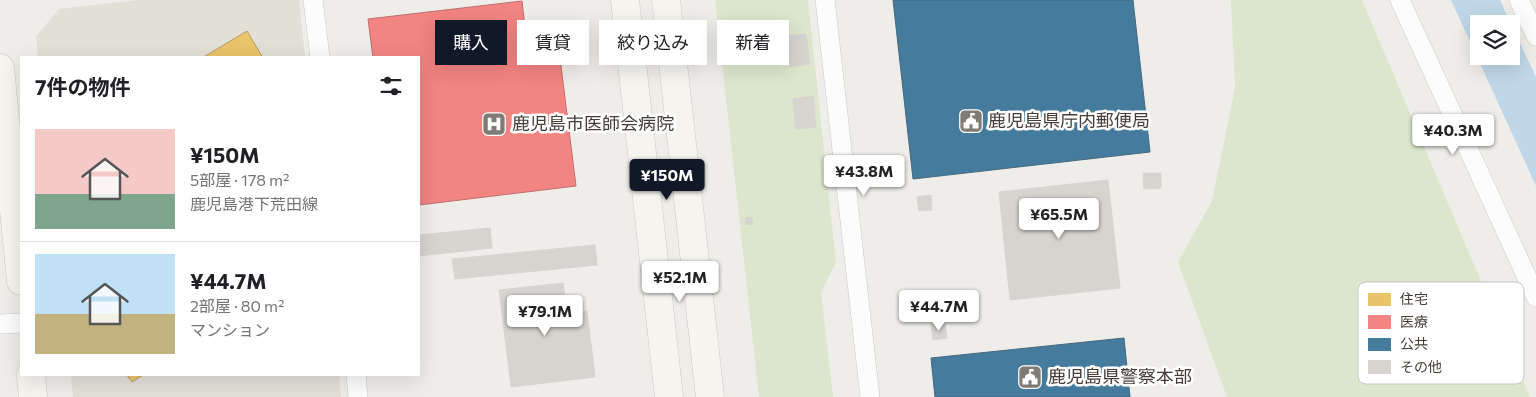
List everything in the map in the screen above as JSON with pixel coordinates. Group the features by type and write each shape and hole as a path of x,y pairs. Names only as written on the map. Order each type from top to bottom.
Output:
{"main road":[{"path":"625,0 669,397"},
{"path":"666,0 710,397"},
{"path":"0,68 4,148 20,273"},
{"path":"31,376 33,397"}],"street":[{"path":"313,0 320,56"},
{"path":"825,0 870,397"},
{"path":"1400,0 1536,297"},
{"path":"1519,0 1536,36"},
{"path":"0,324 20,323"},
{"path":"356,376 358,397"}],"shaded area":[{"path":"137,0 299,0 305,56 38,56 36,36 59,9"},
{"path":"71,376 339,376 341,397 73,397"}],"green space":[{"path":"715,0 808,0 836,263 821,292 833,397 759,397 722,65 789,65 789,20 717,20"},
{"path":"1231,0 1362,0 1481,282 1358,282 1358,384 1524,383 1530,397 1227,397 1178,262 1212,201 1235,88"}],"water":[{"path":"1451,0 1500,0 1507,15 1470,15 1470,42"},
{"path":"1520,43 1536,77 1536,186 1481,65 1520,65"}],"building: 住宅":[{"path":"247,31 262,56 205,56"},
{"path":"128,376 141,376 132,382"}],"building: 医療":[{"name":"鹿児島市医師会病院","path":"522,1 524,20 517,20 517,65 561,65 576,186 420,205 420,56 373,56 368,19"}],"building: 公共":[{"path":"893,0 1133,0 1150,152 913,179"},
{"name":"鹿児島県警察本部","path":"1124,338 1130,397 935,397 931,358"}],"building: その他":[{"path":"806,34 810,64 790,67 789,36"},
{"path":"813,96 816,127 796,129 793,99"},
{"path":"1143,173 1161,173 1161,188 1144,189"},
{"path":"1108,180 1120,288 1010,300 999,192"},
{"path":"931,195 932,210 919,211 917,197"},
{"path":"749,217 753,221 749,225 745,221"},
{"path":"490,228 492,248 420,256 420,235"},
{"path":"595,245 597,265 455,279 452,259"},
{"path":"563,283 567,313 587,311 595,377 511,387 499,290"},
{"path":"945,324 947,338 933,340 931,325"}],"place":[{"name":"鹿児島県庁内郵便局","path":"971,121"},
{"name":"鹿児島市医師会病院","path":"494,124"},
{"name":"鹿児島県警察本部","path":"1030,377"}]}
